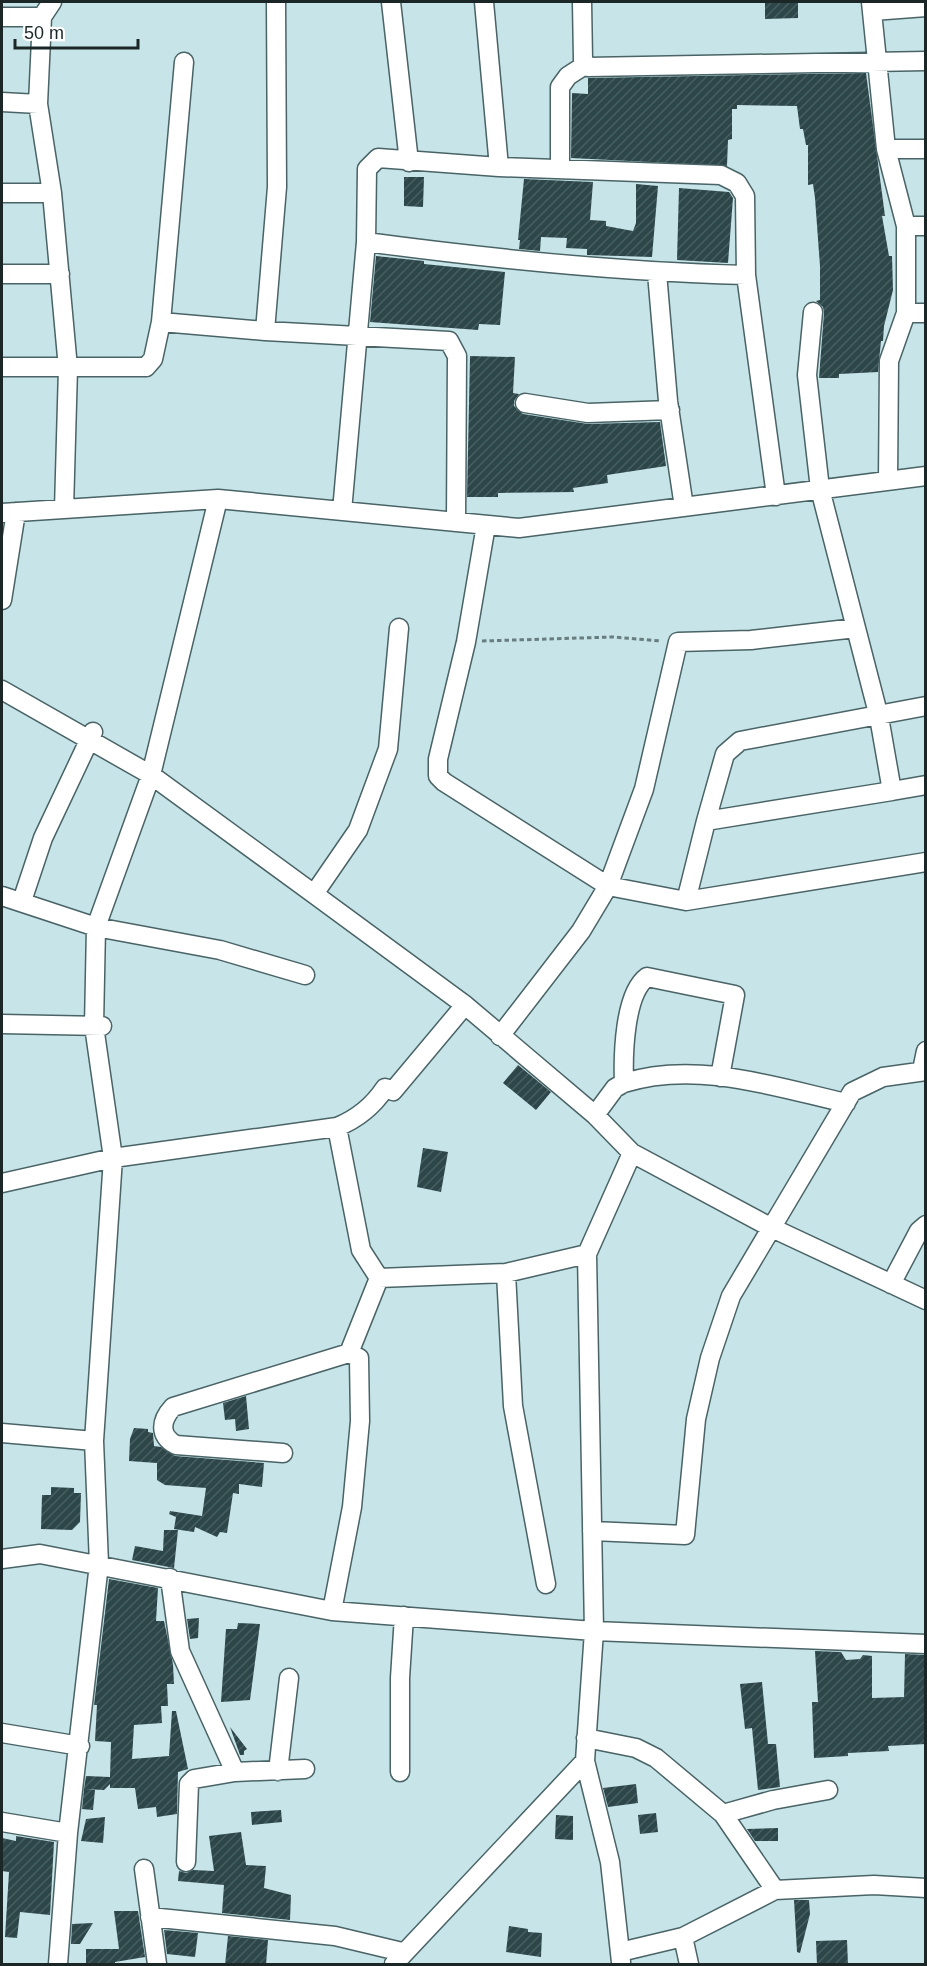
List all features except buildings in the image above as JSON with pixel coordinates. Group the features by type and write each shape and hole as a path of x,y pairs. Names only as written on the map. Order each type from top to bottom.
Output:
{"street":[{"path":"52,2 42,17 38,104 52,193 68,368 64,509"},
{"path":"265,331 277,188 276,2"},
{"path":"391,2 409,162"},
{"path":"484,2 500,167"},
{"path":"582,2 585,65"},
{"path":"888,481 889,361 906,313 906,226 886,149 872,6 926,7"},
{"path":"2,17 42,17"},
{"path":"585,65 594,68 926,61"},
{"path":"2,367 146,367 153,359 160,322 184,62"},
{"path":"560,168 560,87 568,76 585,65"},
{"path":"2,102 38,104"},
{"path":"886,149 926,150"},
{"path":"342,511 366,242 367,169 378,158 500,167 722,176 737,183 745,196 746,275 776,496"},
{"path":"2,192 52,193"},
{"path":"906,226 926,226"},
{"path":"366,242 500,260 657,273 746,275"},
{"path":"657,273 669,410 684,507"},
{"path":"2,274 60,274"},
{"path":"813,312 807,375 820,489 879,717 892,791"},
{"path":"906,313 926,313"},
{"path":"160,322 265,331 449,341 458,356 456,522"},
{"path":"525,403 597,413 669,410"},
{"path":"2,600 9,512 218,499 519,528 926,476"},
{"path":"58,1965 68,1833 80,1746 99,1564 94,1442 113,1158 98,1026 96,927 151,775 218,499"},
{"path":"486,525 466,642 438,759 438,776 444,782 609,886 686,901 926,862"},
{"path":"314,894 358,830 388,748 399,628"},
{"path":"500,1036 581,931 609,886 644,789 678,642 751,640 856,628"},
{"path":"2,690 91,736 151,775 314,894 465,1005 596,1115 632,1153 772,1228 926,1300"},
{"path":"686,901 725,754 740,741 879,717 926,706"},
{"path":"22,901 43,838 91,736"},
{"path":"706,821 926,785"},
{"path":"2,896 96,927 220,950 306,975"},
{"path":"624,1083 623,1048 627,1023 639,983 647,977 735,995 720,1077"},
{"path":"2,1183 113,1158 336,1127 352,1121 377,1099 385,1088 393,1091 465,1005"},
{"path":"2,1024 98,1026"},
{"path":"592,1531 685,1535 696,1419 710,1358 730,1296 852,1092 872,1081 924,1070 926,1051"},
{"path":"596,1115 615,1088 624,1083 686,1073 747,1080 846,1103"},
{"path":"336,1127 361,1250 380,1278"},
{"path":"632,1153 587,1254 594,1631 585,1761 610,1862 621,1958 683,1937 775,1890 874,1885 926,1888"},
{"path":"891,1284 919,1231 926,1225"},
{"path":"380,1278 506,1273 587,1254"},
{"path":"506,1273 513,1406 546,1584"},
{"path":"349,1353 380,1278"},
{"path":"283,1453 176,1445 166,1439 163,1431 165,1416 173,1407 349,1353 359,1358 360,1420 352,1508 332,1611"},
{"path":"2,1433 94,1442"},
{"path":"2,1559 40,1554 332,1611 594,1631 926,1644"},
{"path":"170,1578 180,1651 235,1772"},
{"path":"400,1772 400,1678 404,1616"},
{"path":"278,1771 289,1678"},
{"path":"2,1733 80,1746"},
{"path":"586,1738 636,1748 656,1758 723,1814 775,1890"},
{"path":"150,1917 335,1936 398,1958 585,1761"},
{"path":"186,1862 189,1784 194,1779 235,1772 305,1769"},
{"path":"723,1814 773,1800 828,1790"},
{"path":"2,1822 68,1833"},
{"path":"144,1869 157,1965"},
{"path":"683,1937 689,1965"}],"path":[{"path":"466,642 613,637 678,642"}]}
